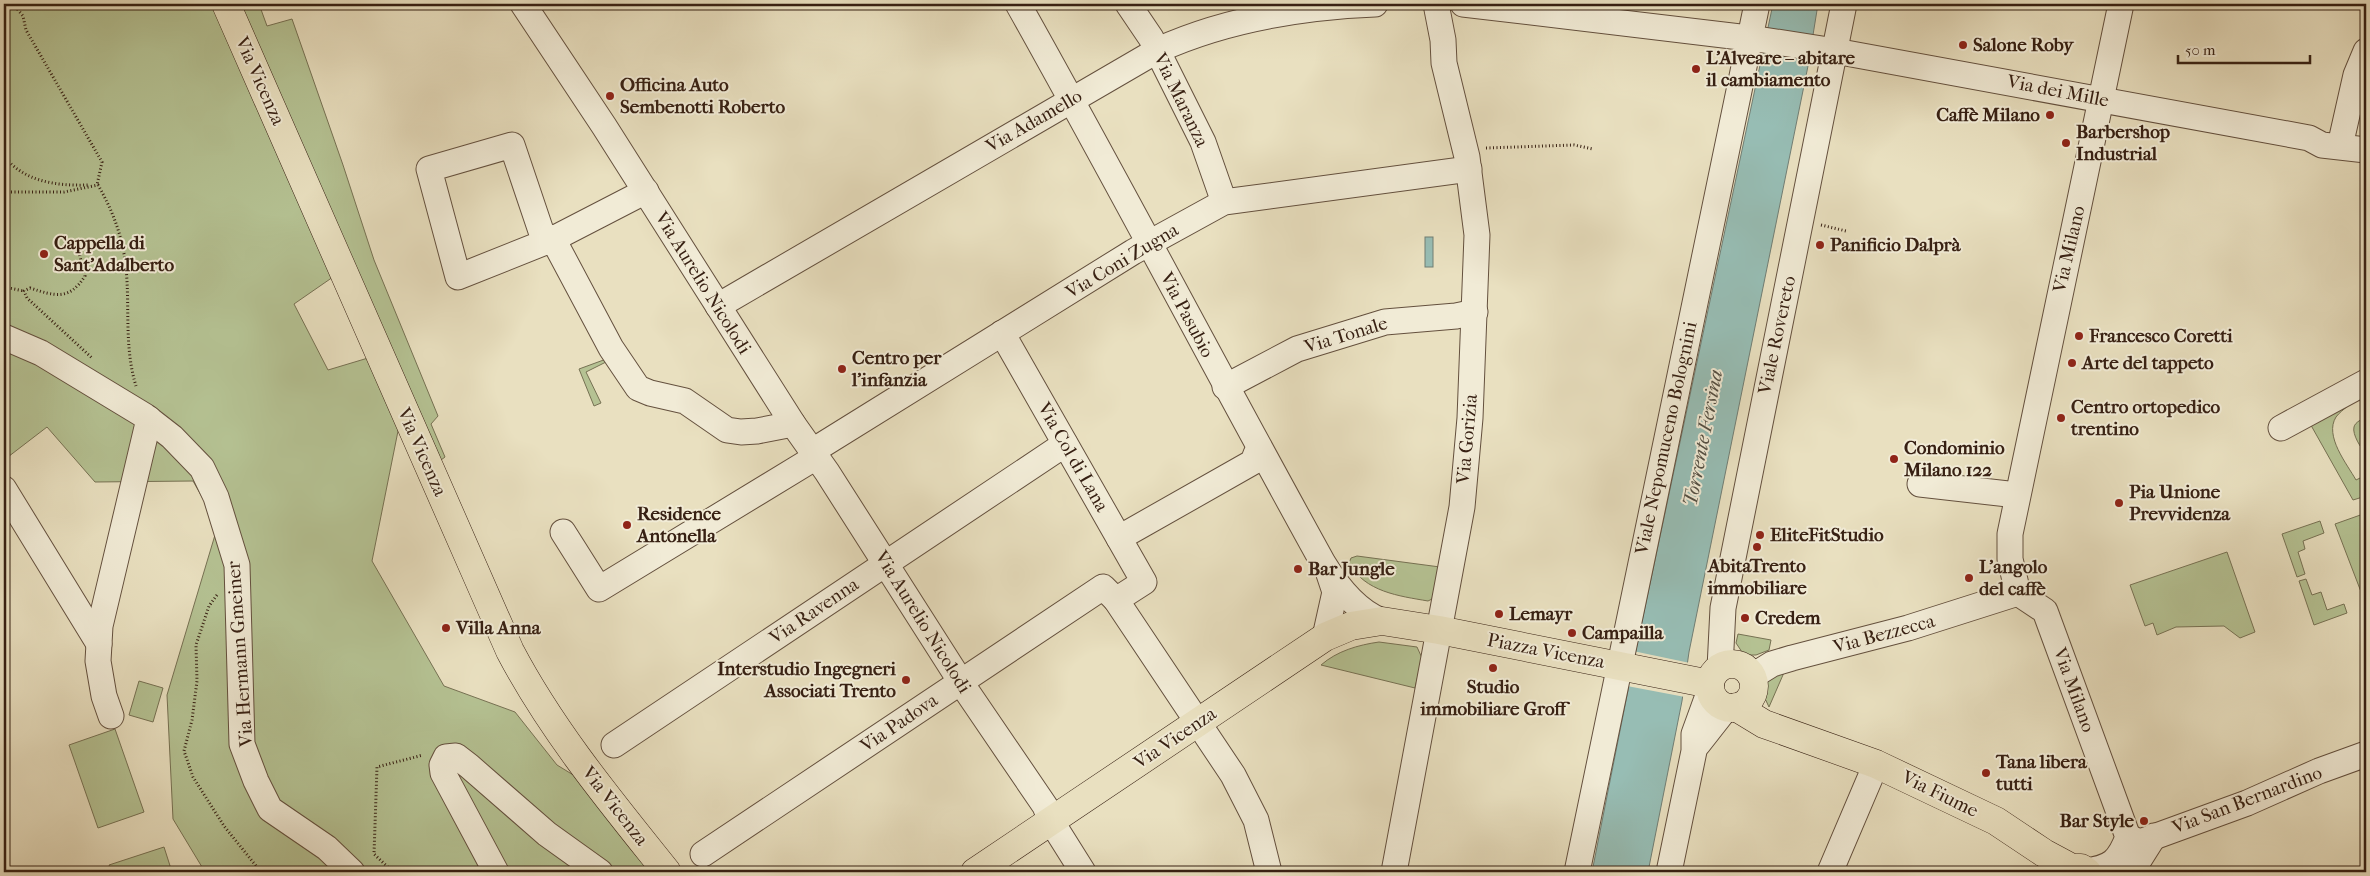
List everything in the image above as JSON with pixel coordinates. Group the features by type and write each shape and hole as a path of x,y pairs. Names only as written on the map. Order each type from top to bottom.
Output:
{"main road":[{"name":"Via Vicenza","path":"226,4 510,651 530,688 556,728 667,872"},
{"name":"Via Vicenza","path":"974,872 1325,637 1350,626 1382,621"},
{"name":"Piazza Vicenza","path":"1382,621 1439,630 1725,688"},
{"name":"Via Fiume","path":"1725,688 1764,724 1876,764 1999,822 2044,853 2072,868 2080,868 2086,872"}],"street":[{"name":"Via Aurelio Nicolodi","path":"523,4 646,191 793,424 886,563 961,682 1045,806 1051,821 1082,872"},
{"name":"Via Pasubio","path":"1018,4 1071,98 1225,386 1329,574 1360,610 1382,621"},
{"name":"Via Maranza","path":"1128,4 1158,50 1203,142 1224,202"},
{"name":"Via Adamello","path":"718,306 1071,98 1158,50 1188,38 1254,20 1309,10 1375,4"},
{"name":"Via Gorizia","path":"1394,872 1462,507 1470,418 1477,235 1474,158 1444,63 1443,40 1436,4"},
{"path":"1463,4 1634,14 1753,39"},
{"name":"Viale Nepomuceno Bolognini","path":"1576,872 1624,667 1753,39 1757,4"},
{"name":"Viale Rovereto","path":"1669,872 1694,751 1694,734 1725,688 1723,608 1824,50 1844,4"},
{"name":"Via Milano","path":"2121,4 2017,495 2010,534 2010,559 2018,593 2045,611 2128,837"},
{"name":"Via dei Mille","path":"1753,39 2102,99 2308,138 2322,145 2366,150"},
{"path":"2340,146 2356,75 2366,51"},
{"name":"Via Aurelio Nicolodi","path":"646,191 553,239 458,277 429,168 512,145 542,234 553,239 611,348 638,388 650,394 685,401 728,430 741,432 756,431 793,424"},
{"name":"Via Coni Zugna","path":"563,532 599,589 1002,333 1148,243 1224,202 1474,158"},
{"name":"Via Tonale","path":"1225,386 1297,349 1385,322 1456,316 1475,312"},
{"name":"Via Col di Lana","path":"1002,333 1144,582 1116,600"},
{"name":"Via Hermann Gmeiner","path":"4,337 41,353 147,417 172,436 202,468 216,497 237,565 242,744 256,781 270,809 327,848 352,872"},
{"path":"2281,428 2366,382"},
{"path":"112,716 104,696 98,661 100,626 147,417"},
{"name":"Via Ravenna","path":"614,745 1065,444"},
{"path":"1119,538 1253,462 1256,454 1261,452"},
{"path":"1920,484 2017,495"},
{"path":"4,488 99,644"},
{"name":"Via Pasubio","path":"1325,637 1334,592 1329,574"},
{"name":"Via Padova","path":"703,854 1103,587 1116,600"},
{"name":"Via Bezzecca","path":"1725,688 1772,664 1908,628 2018,593"},
{"path":"1116,600 1199,722 1244,795 1256,820 1268,872"},
{"name":"Via San Bernardino","path":"2128,837 2140,842 2247,803 2319,771 2366,754"},
{"path":"496,872 443,773 442,765 446,757 456,756 547,834 600,872"},
{"path":"1830,872 1876,764"},
{"path":"2135,872 2138,862 2154,836"},
{"path":"2086,872 2100,870 2111,864 2122,853 2128,837"}],"path":[{"path":"13,4 23,16 26,30 102,162 98,185 114,214 126,268 126,322 130,368 147,417"},
{"path":"1474,158 1574,145 1593,149"},
{"path":"4,156 13,167 33,179 71,186 98,185"},
{"path":"4,192 64,192 98,185"},
{"path":"1815,224 1846,231"},
{"path":"4,288 24,291 30,288 55,296 78,288 85,276 78,249 70,241"},
{"path":"24,291 28,298 99,364"},
{"path":"237,565 209,606 196,646 196,681 193,710 184,751 193,777 214,810 261,872"},
{"path":"393,872 374,854 377,767 424,755"}],"green space":[{"path":"4,4 212,4 333,277 294,304 328,370 368,358 399,426 372,561 444,686 515,712 557,765 588,784 658,872 205,872 173,819 167,695 218,525 193,481 95,482 47,427 4,460"},
{"path":"240,4 259,4 267,26 292,19 374,260 438,416 431,424 445,457 441,460"},
{"path":"609,358 610,360 586,372 601,403 594,406 579,369"},
{"path":"2348,406 2336,417 2333,433 2338,450 2356,480 2366,475 2366,496 2353,500 2308,420"},
{"path":"2366,416 2366,453 2357,441 2354,427"},
{"path":"2366,513 2366,595 2363,597 2335,524"},
{"path":"2320,521 2324,533 2303,541 2305,549 2298,552 2305,574 2297,577 2282,534"},
{"path":"2227,552 2255,632 2240,638 2224,626 2176,627 2157,635 2153,623 2145,626 2130,585"},
{"path":"1357,556 1440,567 1432,599 1428,601 1406,597 1373,586 1356,573 1349,563 1351,558"},
{"path":"2306,579 2312,595 2321,592 2327,610 2344,604 2347,613 2314,625 2299,581"},
{"path":"1738,634 1771,640 1769,650 1756,655 1744,655 1736,643"},
{"path":"1379,642 1417,647 1422,658 1415,688 1321,665 1348,649"},
{"path":"1786,668 1769,707 1761,690 1763,682"},
{"path":"139,681 163,688 153,722 129,715"},
{"path":"115,729 144,812 98,828 69,745"},
{"path":"164,847 172,872 112,872 109,865"}],"water":[{"name":"Torrente Fersina","path":"1773,4 1818,4 1808,66 1689,652 1682,701 1648,872 1592,872 1637,645"},
{"path":"1425,237 1433,237 1433,267 1425,267"}],"pier":[{"path":"1633,651 1690,663 1685,697 1627,686"}],"place":[{"name":"Salone Roby","path":"1963,45"},
{"name":"L’Alveare – abitare il cambiamento","path":"1696,69"},
{"name":"Officina Auto Sembenotti Roberto","path":"610,96"},
{"name":"Caffè Milano","path":"2050,115"},
{"name":"Barbershop Industrial","path":"2066,143"},
{"name":"Panificio Dalprà","path":"1820,245"},
{"name":"Cappella di Sant'Adalberto","path":"44,254"},
{"name":"Francesco Coretti","path":"2079,336"},
{"name":"Arte del tappeto","path":"2072,363"},
{"name":"Centro per l'infanzia","path":"842,369"},
{"name":"Centro ortopedico trentino","path":"2061,418"},
{"name":"Condominio Milano 122","path":"1894,459"},
{"name":"Pia Unione Prevvidenza","path":"2119,503"},
{"name":"Residence Antonella","path":"627,525"},
{"name":"EliteFitStudio","path":"1760,535"},
{"name":"AbitaTrento immobiliare","path":"1757,547"},
{"name":"Bar Jungle","path":"1298,569"},
{"name":"L'angolo del caffè","path":"1969,578"},
{"name":"Lemayr","path":"1499,614"},
{"name":"Credem","path":"1745,618"},
{"name":"Villa Anna","path":"446,628"},
{"name":"Campailla","path":"1572,633"},
{"name":"Studio immobiliare Groff","path":"1493,668"},
{"name":"Interstudio Ingegneri Associati Trento","path":"906,680"},
{"name":"Tana libera tutti","path":"1986,773"},
{"name":"Bar Style","path":"2144,821"}]}
